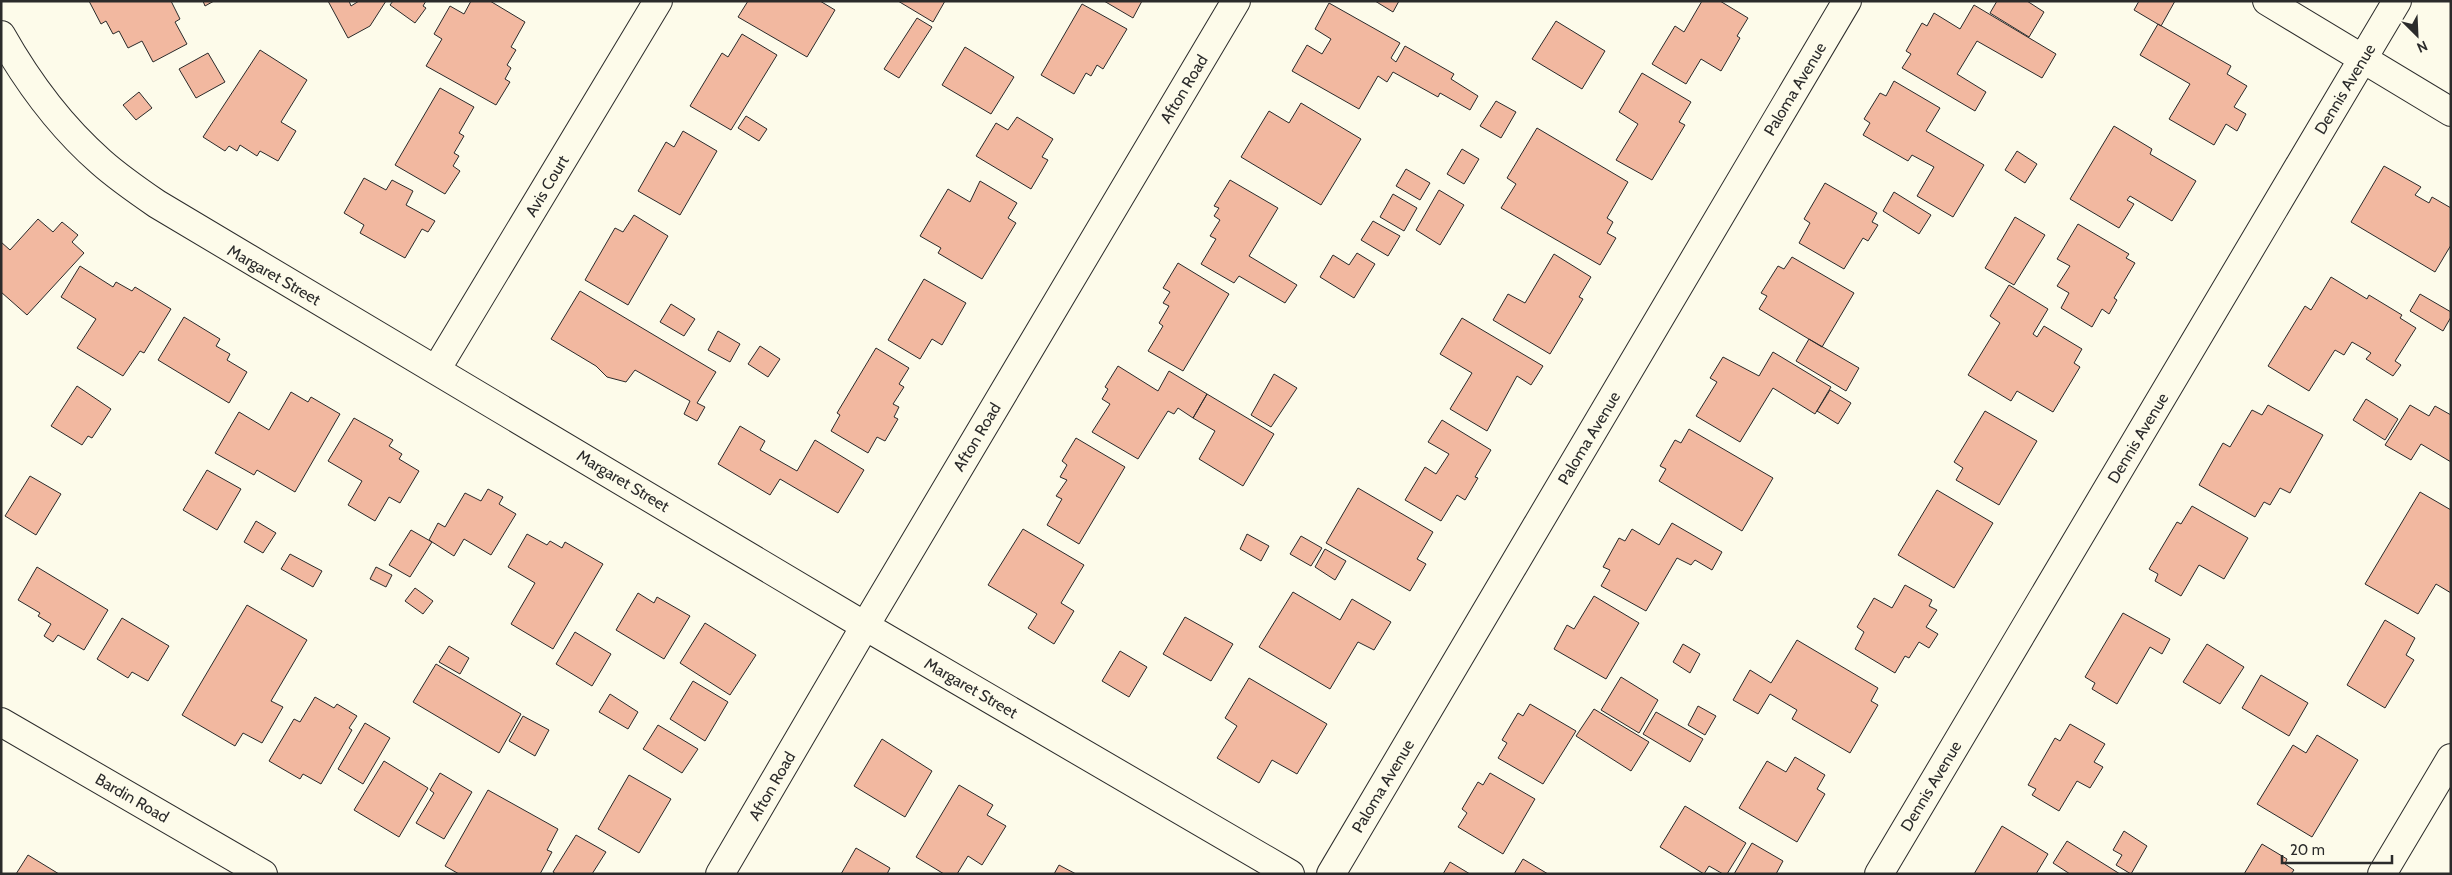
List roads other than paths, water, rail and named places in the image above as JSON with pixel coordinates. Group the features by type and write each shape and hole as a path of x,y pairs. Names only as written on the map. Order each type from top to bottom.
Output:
{"street":[{"name":"Avis Court","path":"436,370 658,1"},
{"name":"Afton Road","path":"720,874 1236,1"},
{"name":"Paloma Avenue","path":"1331,874 1848,1"},
{"path":"2267,1 2451,112"},
{"name":"Dennis Avenue","path":"1879,874 2397,1"},
{"name":"Margaret Street","path":"1,35 32,83 54,112 100,162 203,233 865,626 1290,874"},
{"name":"Bardin Road","path":"1,722 263,874"},
{"path":"2382,874 2451,758"}]}
